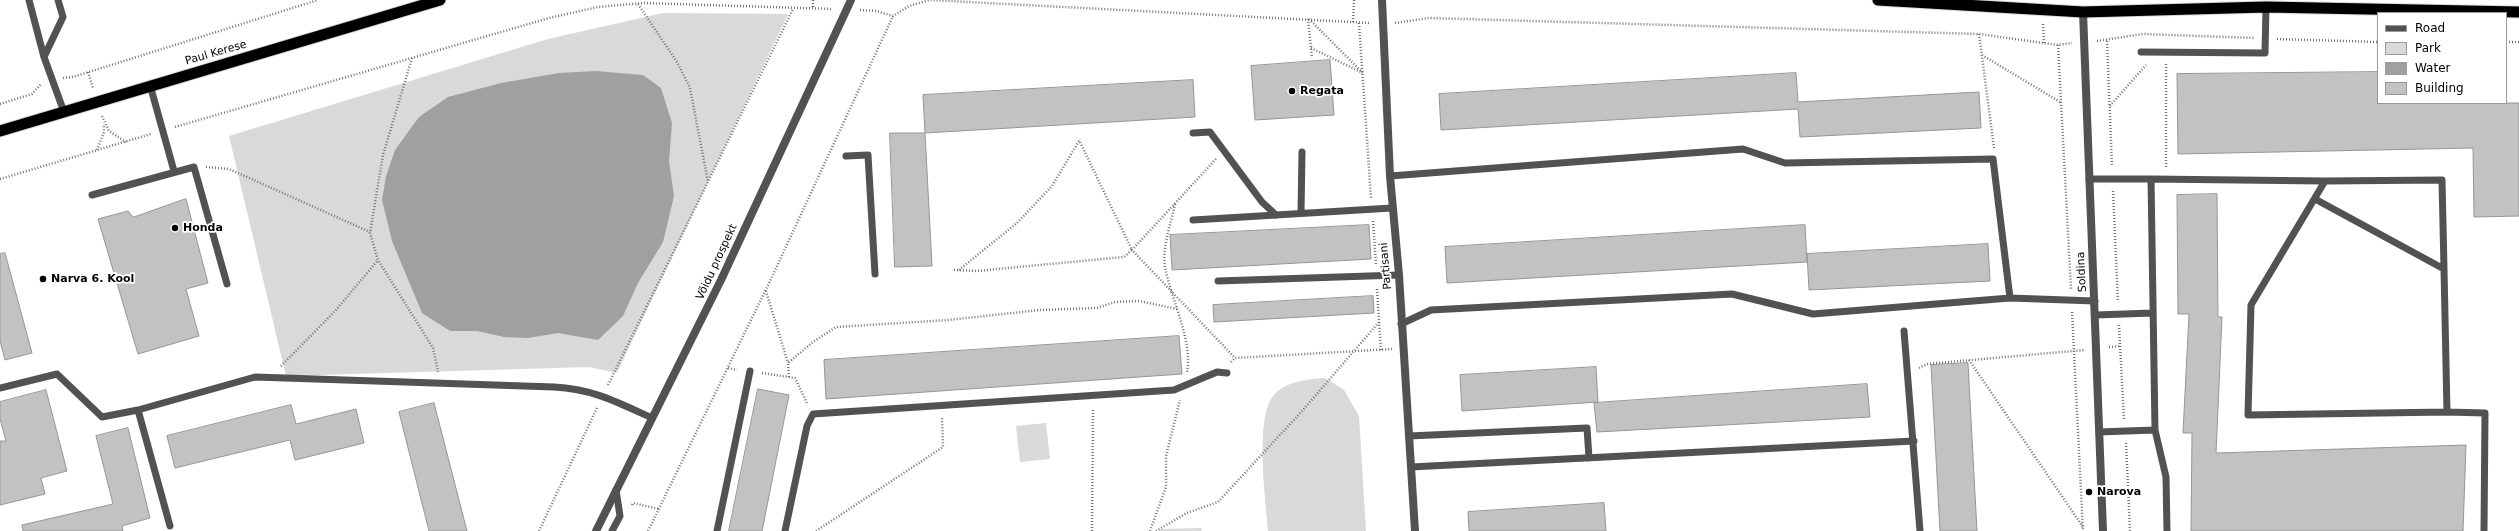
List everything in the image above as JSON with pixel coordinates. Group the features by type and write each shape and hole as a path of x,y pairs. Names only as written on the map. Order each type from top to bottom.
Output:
{"highway":[{"name":"Paul Kerese","path":"0,131 417,3 440,0"},
{"path":"1878,0 2083,12 2266,7 2519,12"}],"street":[{"name":"Võidu prospekt","path":"596,531 721,280 851,0"},
{"name":"Partisani","path":"1382,0 1390,176 1399,275 1415,531"},
{"name":"Soldina","path":"2083,12 2103,531"}],"lane":[{"path":"29,0 44,57 64,112"},
{"path":"44,57 63,16 58,0"},
{"path":"2141,52 2265,53 2266,7"},
{"path":"150,85 174,171"},
{"path":"1193,134 1210,132 1224,154 1241,171 1262,202 1276,215"},
{"path":"1390,176 1743,149 1785,163 1993,159 2010,298"},
{"path":"1301,214 1302,152"},
{"path":"846,156 868,155 875,274"},
{"path":"92,195 174,171 194,167 227,284"},
{"path":"2089,179 2326,181 2442,180 2447,412"},
{"path":"2151,179 2155,430 2166,477 2167,531"},
{"path":"2326,181 2250,305 2248,415 2485,412 2484,531"},
{"path":"2315,199 2444,269"},
{"path":"1193,220 1392,208"},
{"path":"1218,281 1399,275"},
{"path":"1401,324 1431,310 1732,294 1813,314 2010,298 2095,301"},
{"path":"2095,315 2153,313"},
{"path":"1904,331 1920,531"},
{"path":"717,531 750,372"},
{"path":"785,531 807,426 813,414 1174,390 1217,372 1227,373"},
{"path":"0,388 57,374 102,416 138,410 255,377 342,378 370,382 579,389 602,396 652,418"},
{"path":"138,410 170,526"},
{"path":"1409,436 1587,428 1589,458"},
{"path":"2099,432 2155,430"},
{"path":"1411,467 1914,441"},
{"path":"612,531 620,516 616,490"}],"path":[{"path":"0,104 32,94 43,80 73,77 318,0"},
{"path":"813,0 813,8"},
{"path":"648,531 728,368 894,16 909,6 930,0 1308,18 1359,23 1382,22 1400,24 1430,18 1978,34 2058,45 2083,42"},
{"path":"1353,22 1354,0"},
{"path":"0,179 549,18 598,6 638,4 793,9 846,9 876,11 894,16"},
{"path":"638,4 677,62 690,88 708,182"},
{"path":"539,531 602,396 793,9"},
{"path":"1308,18 1312,58"},
{"path":"1308,18 1363,73"},
{"path":"1359,23 1382,350"},
{"path":"1978,34 1994,143 1993,159"},
{"path":"2108,41 2120,346 2130,531"},
{"path":"2507,42 2519,42"},
{"path":"1311,48 1363,73"},
{"path":"2110,106 2157,52"},
{"path":"1982,55 2061,102"},
{"path":"412,58 383,155 374,198 370,232 378,260 433,348 441,384"},
{"path":"2166,180 2166,63 2172,63"},
{"path":"96,151 104,132 104,124"},
{"path":"959,270 1017,223 1052,186 1079,140 1132,250 1235,358"},
{"path":"954,270 976,271 1124,257 1176,204 1210,162 1224,154"},
{"path":"194,167 229,169 370,232"},
{"path":"1150,531 1166,487 1166,456 1188,364 1173,294 1165,266 1166,243 1176,204"},
{"path":"269,377 336,310 378,260"},
{"path":"765,290 788,363 789,377"},
{"path":"788,363 813,342 836,327 948,320 1040,310 1097,308 1115,302 1139,301 1176,309"},
{"path":"1156,531 1187,513 1218,502 1303,410 1353,351 1380,322"},
{"path":"1908,373 1927,364 2120,346"},
{"path":"1227,373 1227,366 1235,358 1403,348"},
{"path":"1969,360 2083,527"},
{"path":"728,368 795,378 813,414"},
{"path":"1092,396 1092,531"},
{"path":"816,531 943,446 941,405"},
{"path":"630,510 633,503 659,509"}],"green space":[{"path":"663,13 788,14 617,373 589,367 286,376 229,136 548,39"},
{"path":"1325,378 1344,390 1359,416 1366,531 1268,531 1263,440 1264,422 1268,406 1274,395 1279,390 1291,384 1305,380"},
{"path":"1046,423 1050,459 1020,462 1016,426"},
{"path":"1201,528 1202,531 1160,531 1160,529"}],"water":[{"path":"596,71 643,75 661,88 672,123 669,161 674,196 663,242 638,283 623,316 598,340 558,333 528,338 504,337 477,331 450,331 422,313 392,241 382,200 386,176 395,150 419,117 448,97 501,83 559,73"}],"building":[{"name":"Regata","path":"1330,60 1334,115 1255,120 1251,66"},
{"path":"2377,72 2377,104 2519,103 2519,216 2474,217 2473,148 2178,154 2177,74"},
{"path":"1796,73 1798,102 1979,92 1981,128 1800,137 1798,109 1441,130 1439,94"},
{"path":"1193,80 1195,117 925,133 923,95"},
{"path":"890,133 925,133 932,266 895,267"},
{"path":"2217,194 2218,317 2222,317 2216,453 2466,445 2463,531 2191,531 2192,433 2183,433 2189,314 2178,314 2177,195"},
{"path":"186,199 208,283 186,289 199,336 138,354 98,219 128,211 133,217"},
{"path":"1369,225 1371,259 1172,270 1170,235"},
{"path":"1805,225 1807,262 1447,283 1445,247"},
{"path":"1988,244 1990,281 1809,290 1807,254"},
{"path":"5,253 32,353 5,360 0,341 0,254"},
{"path":"1373,296 1374,313 1214,322 1213,305"},
{"path":"1179,336 1182,374 826,399 824,360"},
{"path":"1968,363 1977,531 1940,531 1931,365"},
{"path":"1596,367 1598,402 1462,411 1460,375"},
{"path":"1867,384 1870,417 1597,432 1594,403"},
{"path":"758,389 789,395 762,531 729,531"},
{"path":"46,390 67,471 41,478 45,494 0,505 0,441 6,441 0,419 0,402"},
{"path":"434,403 467,531 429,531 399,412"},
{"path":"291,405 296,424 356,409 364,443 295,460 290,440 175,468 167,436"},
{"path":"128,428 150,518 122,526 123,531 23,531 22,525 113,504 96,436"},
{"path":"1604,503 1606,531 1469,531 1468,512"}],"place":[{"name":"Regata","path":"1292,91"},
{"name":"Honda","path":"175,228"},
{"name":"Narva 6. Kool","path":"43,279"},
{"name":"Narova","path":"2089,492"}]}
